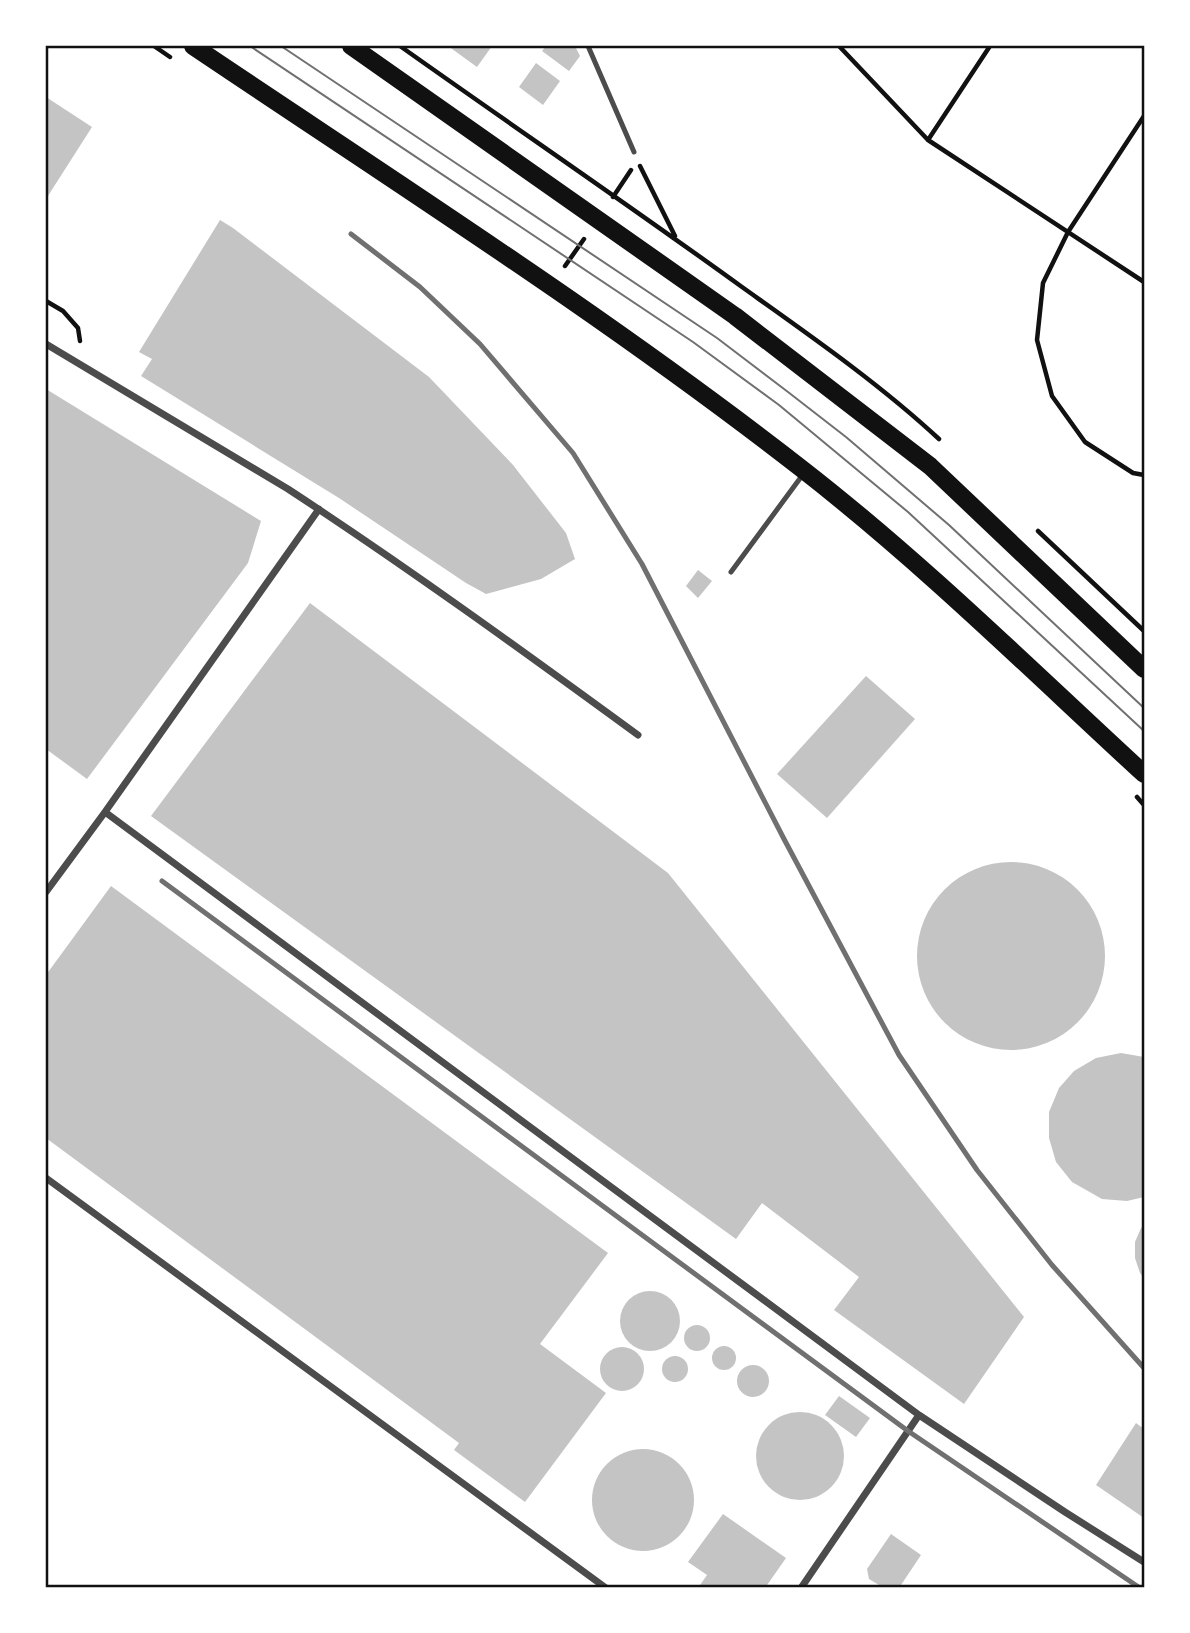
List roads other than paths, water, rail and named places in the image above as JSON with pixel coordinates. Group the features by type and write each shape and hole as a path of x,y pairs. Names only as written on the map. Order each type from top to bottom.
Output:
{"main road":[{"path":"193,46 612,328 805,471 953,597 1144,774"},
{"path":"351,46 735,316 930,466 1144,669"}],"street":[{"path":"46,344 319,509 490,627 638,735"},
{"path":"46,892 319,509"},
{"path":"105,812 919,1415 1144,1562"},
{"path":"46,1178 606,1587"},
{"path":"801,1587 919,1415"}],"lane":[{"path":"588,46 634,152"},
{"path":"731,572 805,471"}],"tram line":[{"path":"250,46 693,342 779,405 908,512 1144,731"},
{"path":"281,46 717,338 788,392 846,437 949,525 1144,708"}],"railway":[{"path":"351,234 420,287 480,344 573,453 642,564 899,1055 977,1170 1052,1265 1144,1368"},
{"path":"162,881 908,1431 1140,1588"}]}
